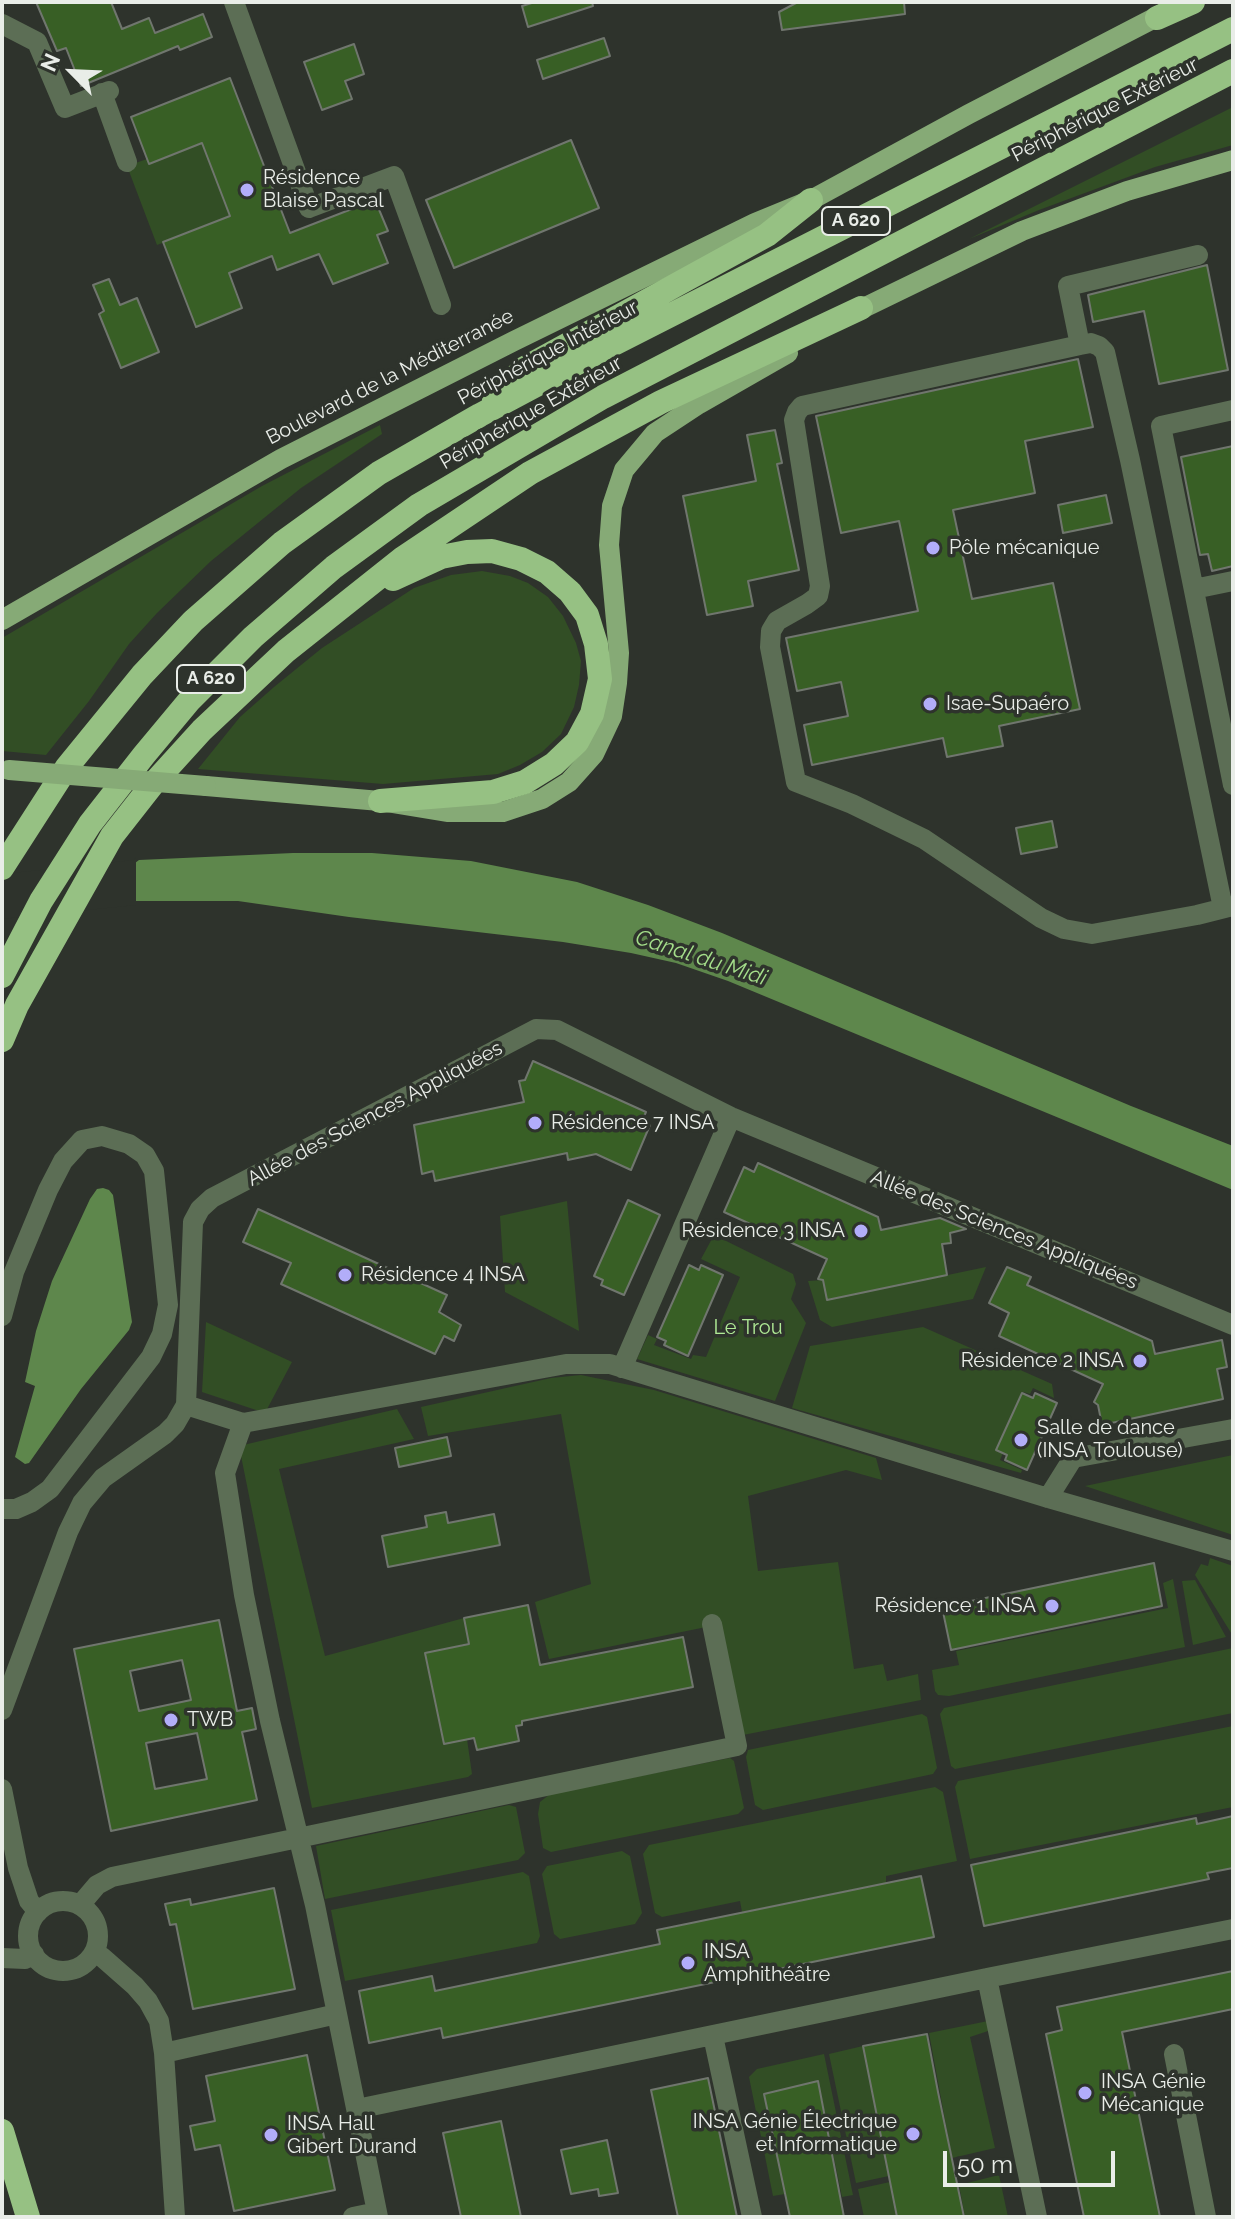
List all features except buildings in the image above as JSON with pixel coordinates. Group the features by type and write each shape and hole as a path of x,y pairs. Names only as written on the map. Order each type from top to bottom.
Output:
{"highway":[{"path":"1157,18 1193,2"},
{"name":"Périphérique Intérieur","path":"2,868 67,767 142,675 193,621 282,543 379,473 604,349 1233,29"},
{"name":"Périphérique Extérieur","path":"2,976 41,901 90,824 144,755 189,701 242,648 334,567 419,505 603,397 1233,71"},
{"path":"480,415 523,369 767,235 811,200"},
{"path":"2,1040 17,1005 112,836 152,785 202,730 286,651 403,558 530,473 661,402 861,308"},
{"path":"354,596 441,557 492,551 521,559 547,572 570,592 587,615 596,644 600,679 592,714 577,742 554,764 525,782 493,792 380,801"},
{"path":"2,2131 28,2217"}],"main road":[{"name":"Boulevard de la Méditerranée","path":"2,620 281,459 755,223 811,200 1184,2"},
{"path":"6,770 380,801 447,812 503,812 542,799 569,782 594,754 612,716 619,653 609,545 612,506 624,470 655,433 861,308 1022,231 1127,191 1233,160"}],"street":[{"path":"234,2 309,208 394,176 441,305"},
{"path":"2,24 37,42 65,108 105,92 127,162"},
{"path":"1080,345 1068,286 1198,255"},
{"path":"1091,343 1105,352 1228,907 1092,934 1064,929 1041,918 924,839 852,804 796,782 770,647 771,631 777,621 818,596 820,586 794,420 802,406 1091,343"},
{"path":"1233,410 1161,426 1233,785"},
{"path":"1194,589 1233,581"},
{"name":"Allée des Sciences Appliquées","path":"186,1405 193,1222 200,1209 212,1198 536,1029 557,1030 731,1117 1233,1325"},
{"path":"622,1368 731,1117"},
{"path":"2,1316 14,1272 63,1161 82,1140 102,1136 129,1144 145,1155 154,1171 168,1305 162,1334 151,1357 50,1489 16,1509 2,1509"},
{"path":"2,1710 68,1532 82,1503 103,1478 165,1434 186,1405 243,1423 566,1364 610,1364 1048,1498 1233,1551"},
{"path":"243,1423 225,1473 246,1609 315,1905 377,2214 353,2217"},
{"path":"1048,1498 1073,1458 1233,1429"},
{"path":"80,1905 97,1885 112,1877 737,1746 712,1624"},
{"path":"2,1789 18,1868 29,1901 38,1912"},
{"path":"65,1901 80,1905 97,1927 94,1953 76,1969 61,1971 45,1966 34,1954 29,1937 33,1920 38,1912 51,1904 65,1901"},
{"path":"357,2109 1233,1929"},
{"path":"94,1953 135,1986 159,2021 175,2217"},
{"path":"2,1958 25,1959 34,1954"},
{"path":"987,1978 1037,2217"},
{"path":"164,2053 337,2014"},
{"path":"713,2036 752,2217"},
{"path":"1174,2054 1206,2217"}],"green space":[{"path":"1233,107 1233,145 1155,167 969,239"},
{"path":"202,143 230,217 157,245 127,166 147,159 149,164"},
{"path":"380,425 382,434 301,488 211,561 157,613 129,644 46,755 2,751 2,638 262,486"},
{"path":"482,571 528,583 548,597 563,616 576,643 581,661 574,707 561,734 542,752 498,774 383,784 198,769 240,717 322,648 414,588 451,575"},
{"path":"567,1201 579,1331 505,1292 500,1216"},
{"name":"Le Trou","path":"714,1235 793,1274 796,1284 791,1299 806,1323 775,1401 637,1359 648,1335 657,1339 654,1345 691,1359 693,1355 706,1357 740,1277 701,1259"},
{"path":"986,1267 973,1299 832,1327 820,1320 808,1281 823,1280 828,1300"},
{"path":"206,1322 292,1362 265,1413 202,1392"},
{"path":"923,1327 1052,1384 1054,1398 1033,1388 1030,1394 1023,1392 1013,1414 1027,1470 1005,1460 1007,1455 1003,1453 1000,1460 1022,1470 1021,1473 792,1408 810,1346"},
{"path":"581,1375 654,1390 876,1458 882,1480 846,1470 748,1496 758,1571 838,1562 854,1669 883,1664 887,1681 918,1674 921,1700 743,1735 716,1625 549,1659 535,1602 591,1584 561,1414 428,1436 421,1407 551,1378"},
{"path":"397,1409 414,1439 279,1469 325,1656 464,1618 469,1643 425,1654 444,1744 467,1739 472,1774 312,1808 239,1446"},
{"path":"1233,1455 1233,1535 1085,1486"},
{"path":"1210,1558 1233,1566 1233,1636 1195,1575 1201,1564 1208,1566"},
{"path":"1173,1579 1185,1647 949,1696 938,1695 935,1691 932,1670 959,1665 956,1651 1168,1608 1163,1583"},
{"path":"1195,1580 1226,1637 1193,1645 1182,1581"},
{"path":"1233,1648 1233,1713 955,1769 951,1766 940,1714 944,1708"},
{"path":"922,1714 927,1717 937,1768 933,1774 763,1810 755,1805 746,1757 748,1750"},
{"path":"1233,1726 1233,1807 970,1859 955,1787 958,1781"},
{"path":"730,1758 734,1761 744,1808 738,1814 551,1852 543,1848 538,1814 540,1802 550,1794"},
{"path":"935,1787 943,1792 957,1861 886,1876 886,1883 742,1912 740,1901 662,1917 655,1913 643,1854 649,1845"},
{"path":"509,1805 516,1807 525,1853 518,1860 325,1899 316,1846"},
{"path":"622,1851 630,1856 642,1913 635,1924 560,1939 554,1934 542,1874 547,1866"},
{"path":"523,1872 529,1876 540,1936 537,1943 345,1981 331,1910"},
{"path":"988,2021 988,2031 970,2037 995,2148 952,2158 929,2033"},
{"path":"863,2046 889,2176 856,2183 829,2054"},
{"path":"824,2054 853,2195 842,2197 818,2081 764,2094 785,2194 773,2196 749,2077 757,2069"},
{"path":"999,2175 1008,2217 965,2217 959,2185"},
{"path":"890,2182 897,2217 864,2217 858,2189"}],"water":[{"name":"Canal du Midi","path":"372,853 471,861 577,882 648,905 1233,1146 1233,1190 728,981 676,963 563,942 238,901 136,901 2,915 139,860"},
{"path":"103,1188 113,1195 132,1322 29,1463 25,1464 15,1457 35,1386 25,1382 36,1331 52,1281 90,1199 97,1189"}],"pier":[{"path":"136,857 136,905 2,919 2,874 134,860"}],"place":[{"name":"Résidence Blaise Pascal","path":"247,190"},
{"name":"Pôle mécanique","path":"933,548"},
{"name":"Isae-Supaéro","path":"930,704"},
{"name":"Résidence 7 INSA","path":"535,1123"},
{"name":"Résidence 3 INSA","path":"861,1231"},
{"name":"Résidence 4 INSA","path":"345,1275"},
{"name":"Résidence 2 INSA","path":"1140,1361"},
{"name":"Salle de dance (INSA Toulouse)","path":"1021,1440"},
{"name":"Résidence 1 INSA","path":"1052,1606"},
{"name":"TWB","path":"171,1720"},
{"name":"INSA Amphithéâtre","path":"688,1963"},
{"name":"INSA Génie Mécanique","path":"1085,2093"},
{"name":"INSA Génie Électrique et Informatique","path":"913,2134"},
{"name":"INSA Hall Gibert Durand","path":"271,2135"}]}
